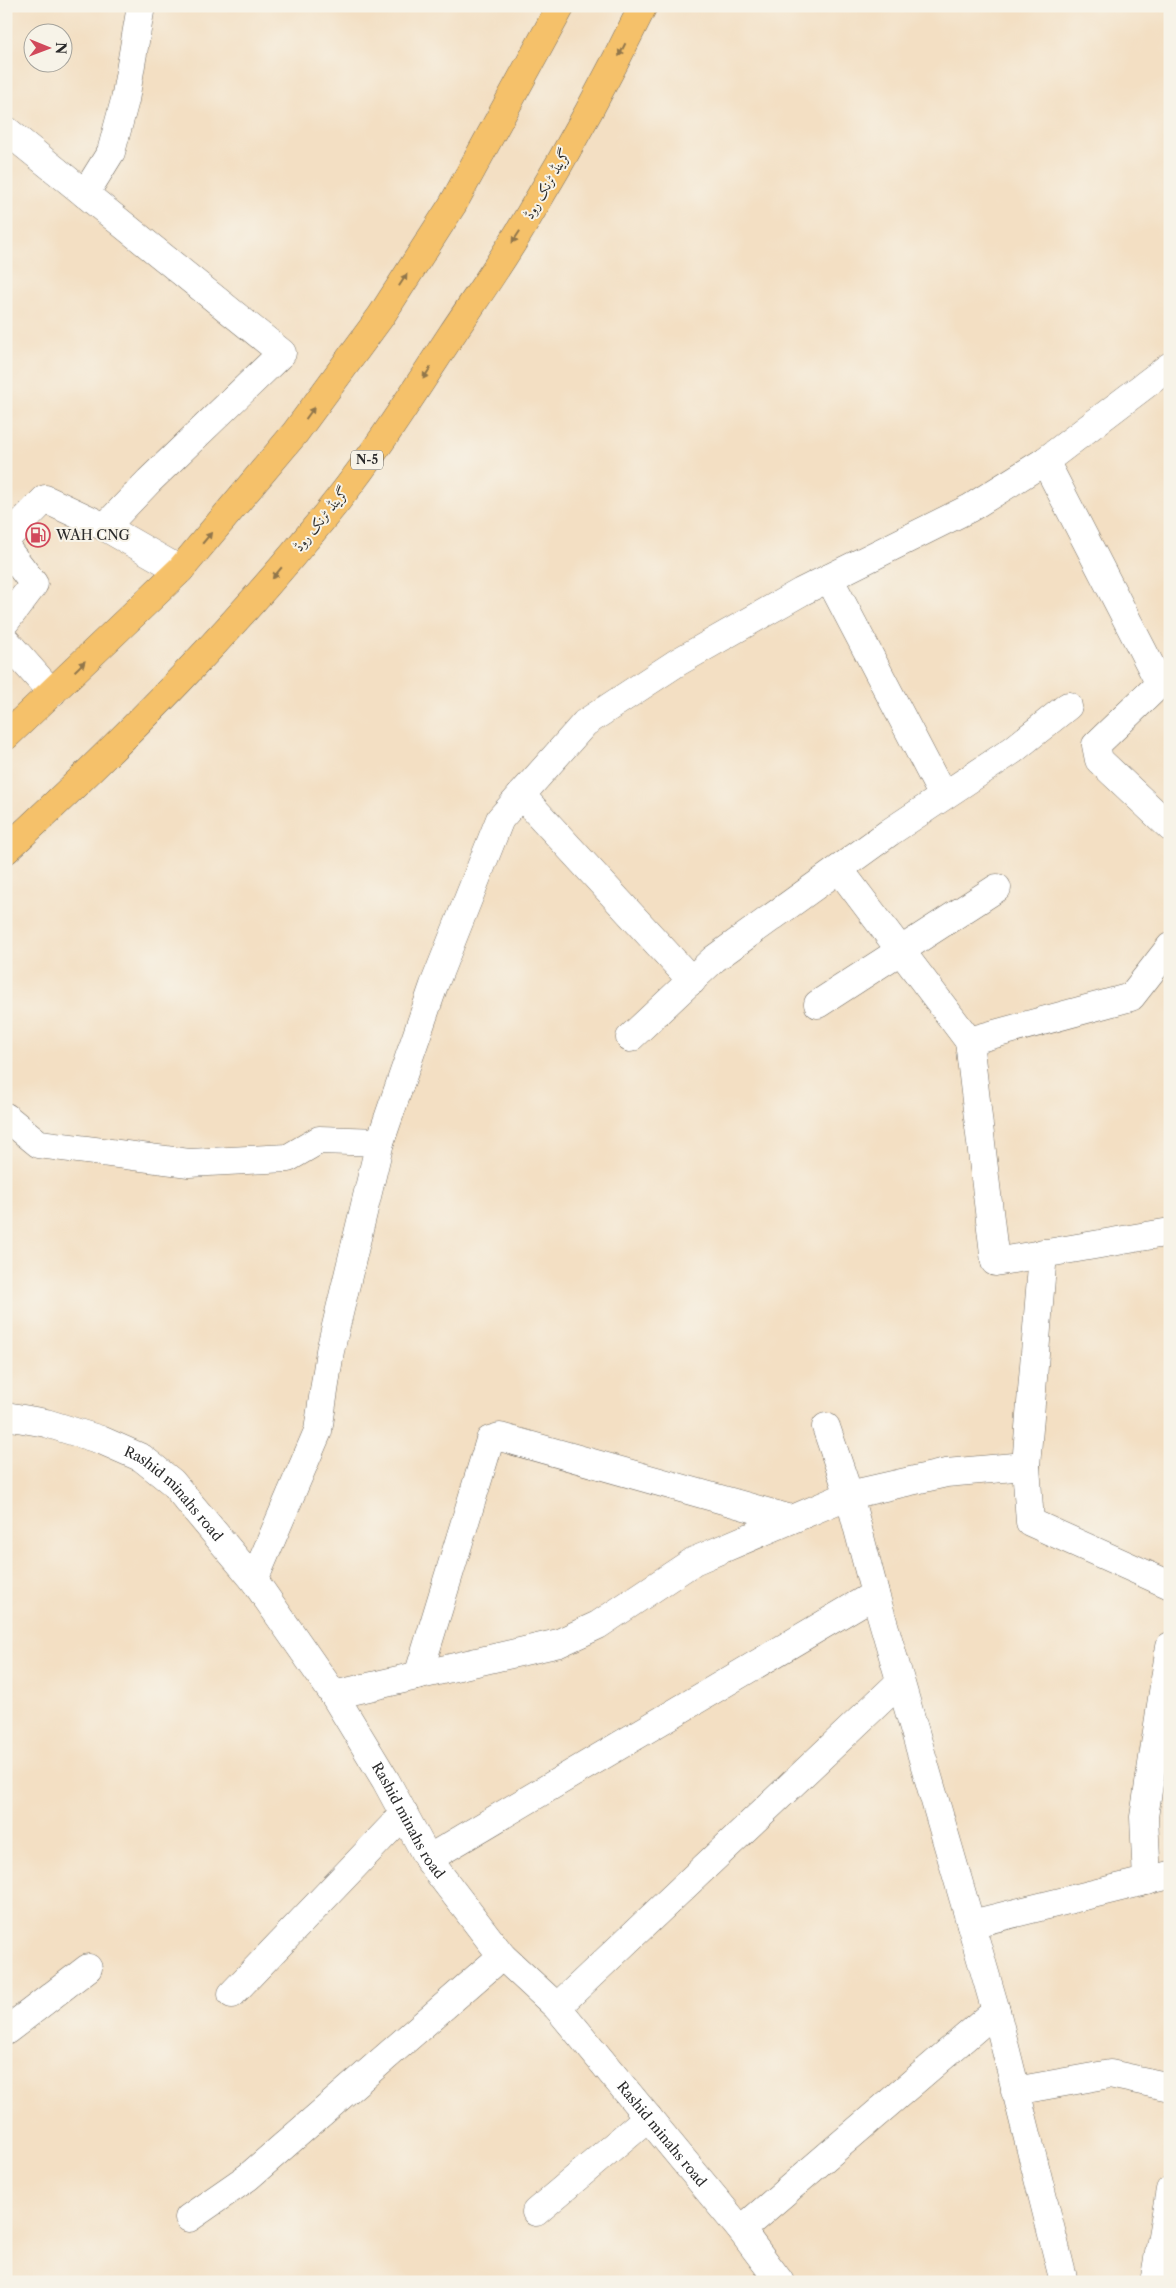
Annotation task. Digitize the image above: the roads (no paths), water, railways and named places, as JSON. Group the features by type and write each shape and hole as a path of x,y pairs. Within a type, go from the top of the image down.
{"highway":[{"path":"6,736 180,570 296,433 381,316 453,204 561,6"},
{"name":"گرینڈ ٹرنک روڈ","path":"6,850 90,772 181,680 266,587 338,500 396,419 528,219 620,54 643,6"}],"street":[{"path":"85,194 111,152 125,100 141,6"},
{"path":"6,130 282,352 105,527"},
{"path":"254,1580 318,1431 330,1351 380,1142 434,985 500,818 586,723 678,662 829,578 970,508 1045,461 1170,366"},
{"path":"1045,461 1165,679 1096,745 1099,760 1170,827"},
{"path":"6,538 45,499 105,527 180,570"},
{"path":"6,548 34,584 6,621"},
{"path":"829,578 943,796"},
{"path":"6,641 52,693"},
{"path":"630,1038 714,959 838,869 1012,750 1068,706"},
{"path":"521,795 692,981"},
{"path":"838,869 969,1041 995,1262 1170,1232"},
{"path":"818,1004 997,888"},
{"path":"969,1041 1131,997 1165,959"},
{"path":"6,1117 39,1144 189,1163 288,1158 319,1140 380,1142"},
{"path":"1043,1253 1026,1466 1030,1522 1170,1585"},
{"name":"Rashid minahs road","path":"6,1416 46,1423 101,1440 142,1458 172,1482 254,1580 334,1695 404,1814 428,1859 502,1956 557,2007 740,2230 780,2282"},
{"path":"826,1427 849,1495 900,1682 972,1924 996,2011 1064,2282"},
{"path":"418,1676 490,1440 500,1437 791,1519"},
{"path":"334,1695 559,1643 598,1625 694,1561 849,1495 946,1473 1026,1466"},
{"path":"428,1859 875,1594"},
{"path":"972,1924 1158,1878 1144,1817 1170,1646"},
{"path":"557,2007 900,1682"},
{"path":"232,1994 404,1814"},
{"path":"189,2218 248,2176 502,1956"},
{"path":"6,2031 88,1968"},
{"path":"740,2230 996,2011"},
{"path":"1015,2091 1110,2074 1170,2087"},
{"path":"536,2212 648,2117"},
{"path":"1154,2282 1170,2190"}],"place":[{"name":"WAH CNG","path":"38,535"}]}
